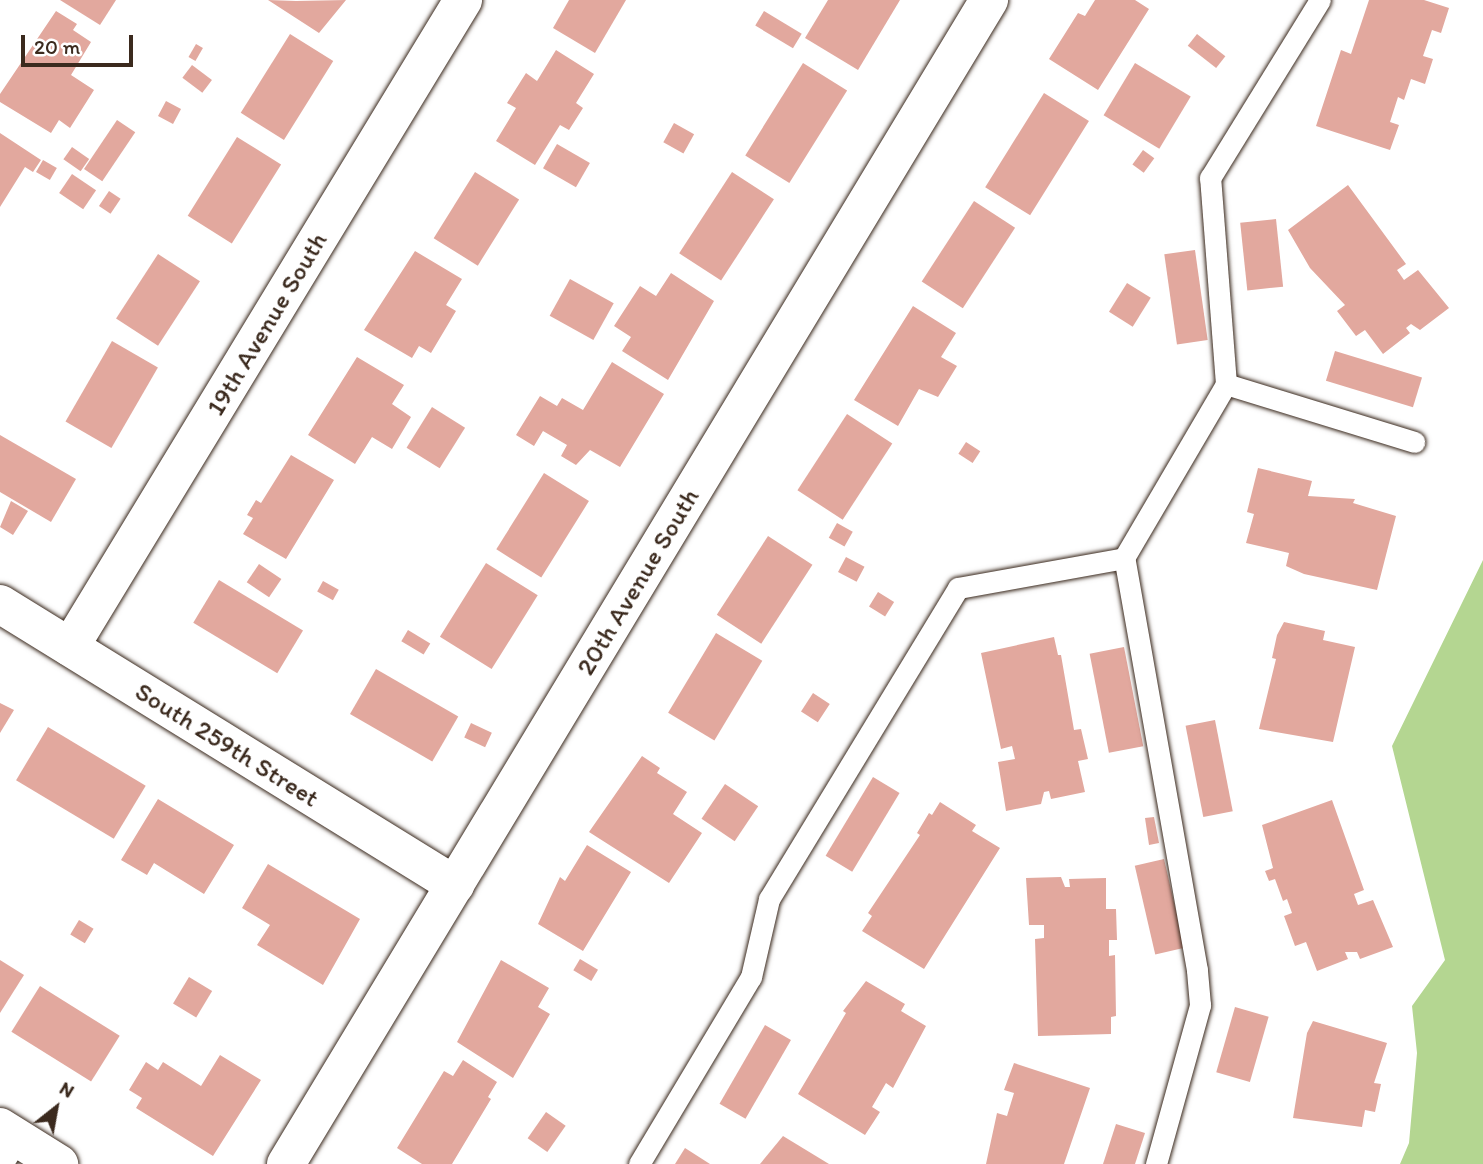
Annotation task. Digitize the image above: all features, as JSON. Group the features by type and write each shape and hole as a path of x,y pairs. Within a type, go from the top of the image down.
{"street":[{"name":"19th Avenue South","path":"70,648 463,0"},
{"name":"20th Avenue South","path":"286,1164 989,0"},
{"name":"South 259th Street","path":"0,604 455,885"},
{"path":"7,1143 59,1164"}],"lane":[{"path":"1156,1164 1200,1005 1197,970 1124,558 1226,384 1210,178 1320,0"},
{"path":"1226,384 1414,442"},
{"path":"639,1164 751,977 769,899 958,588 1124,558"}],"green space":[{"path":"1483,560 1483,1164 1400,1164 1409,1143 1417,1053 1412,1006 1445,960 1392,746"}],"building":[{"path":"60,0 116,0 100,25"},
{"path":"268,0 296,1 346,0 319,33"},
{"path":"569,0 626,0 595,53 553,28"},
{"path":"828,0 900,0 858,70 805,38"},
{"path":"1095,0 1135,0 1149,9 1098,90 1049,59 1078,13 1085,16"},
{"path":"1369,0 1424,0 1449,8 1441,33 1432,30 1423,56 1433,59 1425,84 1411,79 1404,100 1398,97 1390,122 1399,125 1390,150 1316,126 1341,50 1351,54"},
{"path":"56,11 77,24 73,30 91,42 71,75 94,90 70,128 59,120 51,133 0,102 0,94"},
{"path":"764,11 802,34 793,48 755,26"},
{"path":"290,34 333,61 284,140 241,113"},
{"path":"1197,34 1225,56 1216,68 1188,46"},
{"path":"196,44 203,48 195,61 188,57"},
{"path":"556,50 594,74 576,103 583,108 569,130 560,125 535,165 496,141 516,108 507,103 526,73 537,81"},
{"path":"803,63 847,91 789,183 745,155"},
{"path":"1135,63 1191,96 1159,149 1104,115"},
{"path":"192,65 212,80 202,93 182,78"},
{"path":"1044,93 1089,121 1030,215 985,187"},
{"path":"166,101 181,109 173,124 158,116"},
{"path":"117,120 135,132 102,181 84,169"},
{"path":"674,123 694,134 683,153 663,142"},
{"path":"0,133 41,160 33,172 25,167 0,207"},
{"path":"237,137 281,165 232,243 188,216"},
{"path":"557,144 590,163 576,187 543,168"},
{"path":"72,147 89,159 81,171 63,159"},
{"path":"1143,150 1154,158 1144,173 1132,165"},
{"path":"43,160 57,168 50,180 36,172"},
{"path":"475,172 519,200 478,266 434,238"},
{"path":"732,172 774,199 721,281 679,253"},
{"path":"72,174 96,190 83,209 59,193"},
{"path":"1348,185 1406,264 1397,270 1404,280 1418,270 1449,308 1420,330 1411,324 1406,328 1410,333 1383,354 1365,330 1356,336 1337,311 1345,305 1310,268 1288,230"},
{"path":"109,191 121,199 111,214 99,206"},
{"path":"974,201 1015,228 963,308 922,282"},
{"path":"1276,219 1283,287 1247,290 1240,223"},
{"path":"1195,250 1208,340 1177,344 1164,254"},
{"path":"415,251 462,279 446,305 456,311 431,353 419,346 412,358 364,330"},
{"path":"158,254 200,281 158,346 116,319"},
{"path":"671,273 714,301 668,380 622,351 631,337 614,326 640,286 656,296"},
{"path":"570,279 614,303 593,340 550,316"},
{"path":"1127,283 1151,298 1133,327 1109,312"},
{"path":"913,306 956,333 941,357 957,366 938,397 919,389 898,426 854,400"},
{"path":"112,341 158,368 111,448 66,422"},
{"path":"1335,351 1422,378 1413,407 1326,381"},
{"path":"357,357 404,385 392,404 411,417 392,449 372,437 355,464 308,435"},
{"path":"612,362 664,394 620,467 590,450 576,465 561,456 567,445 543,431 534,446 516,435 540,396 557,406 562,398 583,410"},
{"path":"432,407 465,428 440,468 407,448"},
{"path":"847,414 892,443 843,520 797,490"},
{"path":"0,435 76,479 51,522 0,492"},
{"path":"966,442 980,451 973,463 958,454"},
{"path":"291,455 334,480 286,559 243,534 253,518 247,515 256,500 261,503"},
{"path":"1258,468 1312,481 1308,496 1355,499 1353,503 1396,516 1377,590 1304,574 1286,566 1289,553 1246,543 1254,514 1247,512"},
{"path":"544,473 589,501 541,577 496,549"},
{"path":"11,501 28,511 13,535 0,527"},
{"path":"837,523 853,532 845,547 829,538"},
{"path":"768,536 812,565 761,644 717,615"},
{"path":"846,557 865,567 857,582 838,572"},
{"path":"486,563 538,595 492,669 440,637"},
{"path":"259,564 281,579 269,597 247,582"},
{"path":"219,580 303,630 277,673 193,623"},
{"path":"323,581 339,590 333,600 317,591"},
{"path":"878,592 894,602 885,616 869,606"},
{"path":"1284,622 1325,631 1323,640 1355,647 1333,742 1259,729 1276,659 1272,658 1277,635"},
{"path":"408,630 430,643 424,655 401,641"},
{"path":"716,633 762,661 714,741 668,713"},
{"path":"1054,637 1058,655 1061,655 1074,730 1081,729 1088,759 1078,761 1085,792 1051,799 1049,791 1044,792 1041,804 1006,811 998,762 1015,759 1012,746 1001,749 981,653"},
{"path":"1124,647 1143,746 1109,753 1090,654"},
{"path":"376,669 458,716 432,762 350,714"},
{"path":"813,693 830,704 818,722 801,711"},
{"path":"0,703 14,710 0,733"},
{"path":"1215,720 1233,811 1203,817 1186,726"},
{"path":"471,723 492,733 485,747 464,738"},
{"path":"48,727 146,786 114,839 16,780"},
{"path":"642,756 660,768 657,773 687,792 673,814 702,833 669,883 589,832"},
{"path":"873,777 900,793 852,872 826,856"},
{"path":"725,784 758,806 735,841 702,819"},
{"path":"158,799 234,845 204,894 154,863 147,875 121,860"},
{"path":"1332,800 1364,890 1354,894 1358,905 1373,900 1393,947 1360,959 1357,952 1345,952 1348,959 1317,971 1306,942 1295,946 1284,916 1292,913 1287,899 1283,901 1275,879 1269,881 1265,871 1273,868 1262,825"},
{"path":"940,802 976,825 972,831 1000,848 924,969 862,931 872,916 868,913 920,835 917,833 929,813 932,815"},
{"path":"1154,817 1159,843 1149,845 1145,818"},
{"path":"587,845 631,872 583,951 538,924 560,877 565,881"},
{"path":"1164,859 1184,948 1155,954 1135,866"},
{"path":"268,864 360,919 323,985 257,945 270,925 242,908"},
{"path":"1061,877 1065,887 1070,887 1069,879 1106,878 1106,909 1116,909 1117,940 1109,940 1109,956 1115,955 1116,1016 1111,1017 1111,1034 1038,1036 1035,939 1044,938 1044,925 1029,925 1026,878"},
{"path":"79,920 94,929 85,943 70,935"},
{"path":"580,959 598,970 591,981 573,970"},
{"path":"0,960 24,975 0,1013"},
{"path":"501,960 549,988 538,1007 550,1014 513,1078 457,1042"},
{"path":"189,977 212,991 196,1017 173,1004"},
{"path":"866,981 905,1004 901,1011 926,1026 893,1088 886,1083 872,1107 880,1112 865,1135 798,1094 846,1013 843,1011"},
{"path":"40,986 120,1036 91,1082 11,1032"},
{"path":"1235,1007 1269,1017 1250,1082 1216,1072"},
{"path":"1313,1021 1387,1043 1374,1083 1381,1084 1375,1112 1365,1110 1362,1127 1293,1118 1307,1033"},
{"path":"765,1025 791,1040 745,1119 720,1104"},
{"path":"220,1055 261,1080 213,1156 136,1108 142,1098 129,1090 146,1062 158,1070 163,1062 201,1086"},
{"path":"463,1060 497,1082 488,1097 491,1099 452,1164 422,1164 397,1148 444,1071 453,1076"},
{"path":"1014,1063 1090,1088 1064,1164 986,1164 997,1113 1007,1116 1014,1093 1004,1090"},
{"path":"546,1112 566,1126 547,1152 528,1138"},
{"path":"1116,1124 1145,1133 1135,1164 1103,1164"},
{"path":"783,1136 829,1164 760,1164"},
{"path":"685,1148 710,1164 675,1164"}]}
